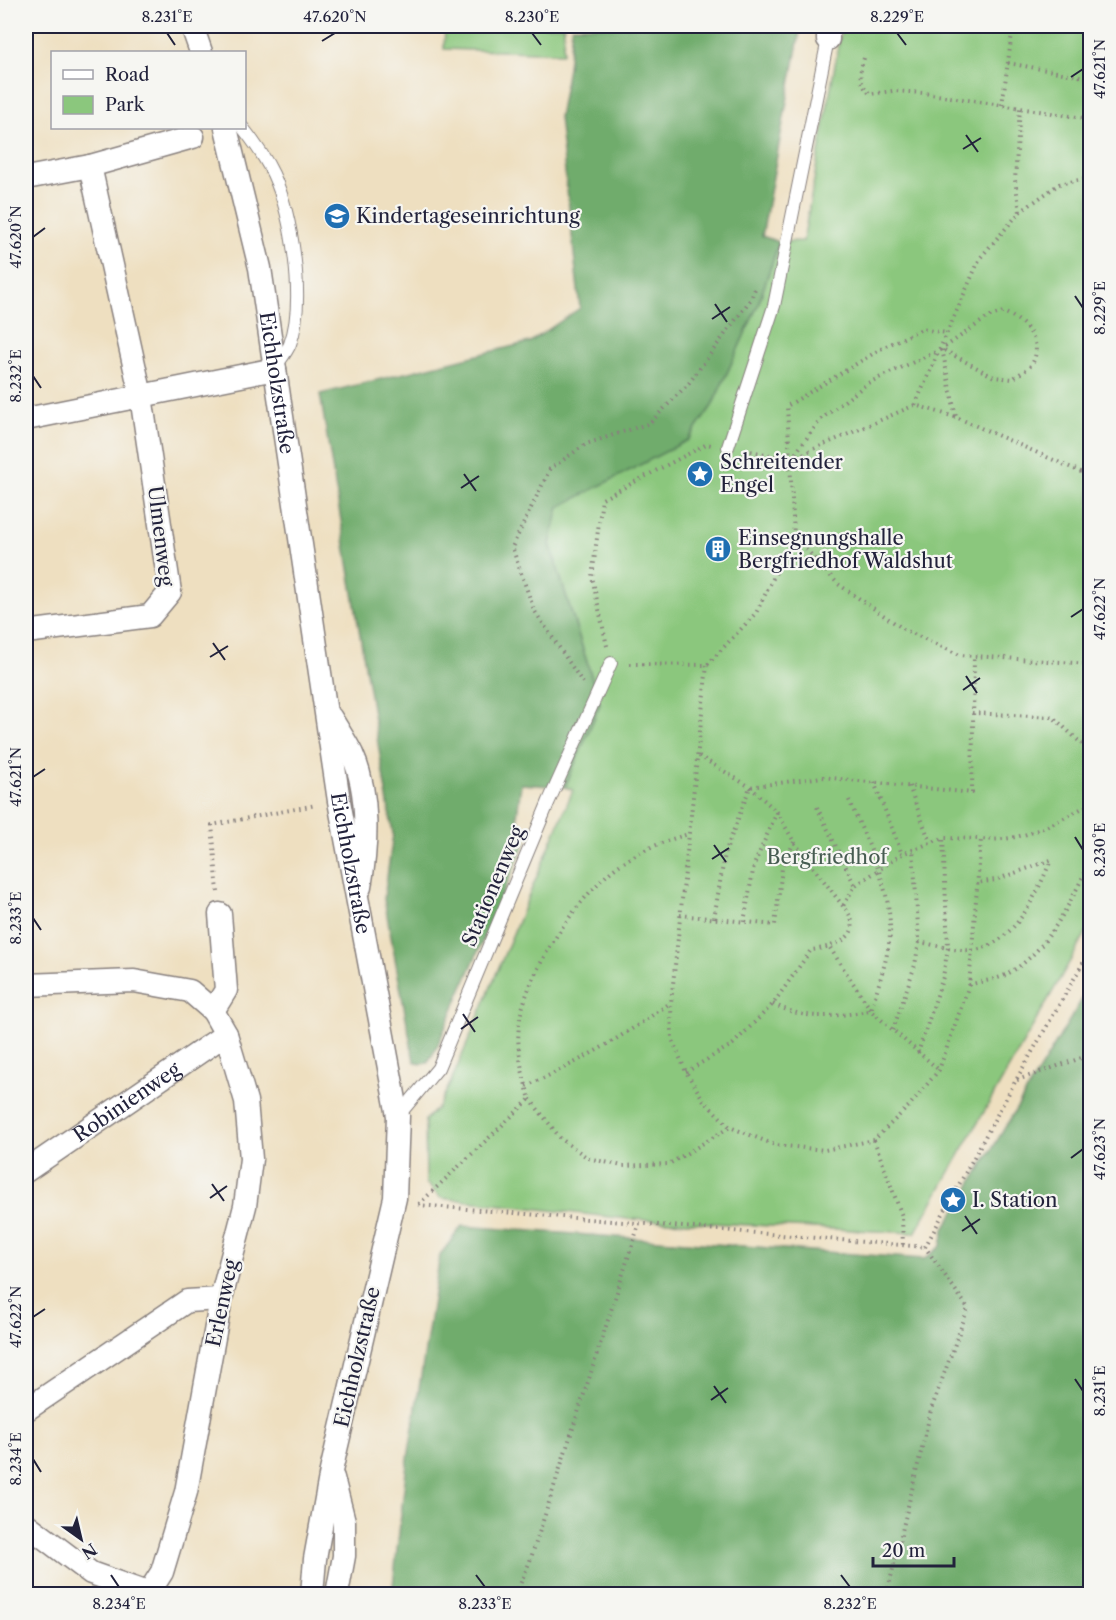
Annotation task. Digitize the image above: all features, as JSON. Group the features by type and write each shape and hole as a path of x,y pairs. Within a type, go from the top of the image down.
{"street":[{"path":"192,26 201,51"},
{"name":"Eichholzstraße","path":"226,129 260,268 339,801 398,1116 395,1198 331,1471 315,1558 312,1594"},
{"path":"26,178 90,166 193,137"},
{"name":"Ulmenweg","path":"26,632 150,616 171,592 141,396 90,166"},
{"path":"26,419 275,369"},
{"path":"324,707 353,756 363,798 367,847 357,902"},
{"path":"213,1011 226,990 220,914"},
{"name":"Erlenweg","path":"26,985 134,981 190,991 213,1011 226,1034 246,1101 251,1159 245,1206 221,1299 186,1492 162,1572 149,1594"},
{"name":"Robinienweg","path":"26,1171 226,1034"},
{"path":"26,1410 186,1301 221,1299"},
{"path":"331,1471 344,1521 344,1556 337,1594"},
{"path":"26,1524 91,1573 149,1594"}],"lane":[{"path":"728,447 774,306 828,32"},
{"path":"244,129 273,174 288,220 296,267 297,302 290,344 275,369"},
{"name":"Stationenweg","path":"398,1116 438,1068 549,801 611,663"}],"path":[{"path":"1002,105 1013,26"},
{"path":"864,58 860,79 861,85 870,94 893,91 924,93 1090,119"},
{"path":"1008,63 1090,78"},
{"path":"1020,108 1015,180 1020,213"},
{"path":"915,405 942,349 946,333 980,258 1020,213 1059,184 1090,178"},
{"path":"585,686 534,610 512,547 550,469 586,444 650,423 689,383 727,334 751,299 759,279"},
{"path":"791,459 821,418 868,383 942,349 988,317 1003,312 1017,318 1031,332 1036,348 1031,365 1013,379 994,377 942,349"},
{"path":"946,333 922,329 884,347 787,406 794,536 756,613 707,665 671,1003 672,1039 686,1072 704,1101 730,1127 775,1145 825,1150 874,1140 909,1106 939,1071 969,985 981,838"},
{"path":"942,349 956,417"},
{"path":"707,665 611,663 592,577 602,499 707,444 791,459 915,405 956,417 1090,476"},
{"path":"794,536 838,584 905,630 960,655 1090,664"},
{"path":"750,787 822,777 972,793 974,657"},
{"path":"972,713 1053,717 1082,744 1090,757"},
{"path":"686,1072 733,1044 773,1004 811,950 830,948 840,944 852,927 851,915 794,842 777,812 750,787 699,756"},
{"path":"874,782 902,854"},
{"path":"909,786 930,842"},
{"path":"714,918 725,853 750,787"},
{"path":"849,800 884,884 889,909 890,937 871,1011"},
{"path":"220,914 212,825 339,801"},
{"path":"843,906 855,886 877,869 912,849 943,838 981,838 1002,841 1021,837 1090,804"},
{"path":"817,807 855,886"},
{"path":"744,922 754,865 777,812"},
{"path":"688,834 660,842 615,869 575,910 538,969 520,1018 520,1070 530,1099 561,1139 588,1158 622,1166 669,1164 730,1127"},
{"path":"918,1053 943,977 948,947 943,838"},
{"path":"680,915 775,925 782,868 794,842"},
{"path":"892,1030 915,965 919,942 912,849"},
{"path":"919,942 973,950 991,945 1007,933 1039,889 1051,860 995,880 977,883"},
{"path":"969,985 1008,974 1037,951 1073,897 1090,862"},
{"path":"830,948 871,1011 939,1071"},
{"path":"925,1247 1016,1080 1090,951"},
{"path":"526,1086 575,1065 623,1037 671,1003"},
{"path":"773,1004 798,1015 830,1016 871,1011"},
{"path":"1016,1080 1090,1055"},
{"path":"418,1205 530,1099"},
{"path":"874,1140 902,1216 903,1247"},
{"path":"395,1198 418,1205 903,1247 925,1247"},
{"path":"516,1594 530,1561 639,1224"},
{"path":"886,1594 931,1410 968,1308 925,1247"}],"green space":[{"path":"445,26 564,26 563,53 444,49"},
{"path":"572,26 801,26 762,236 779,242 758,305 712,406 688,440 559,507 550,544 600,704 565,787 521,784 517,816 526,840 436,1049 427,1063 421,1064 414,1061 384,899 393,834 320,394 530,342 580,308 559,117 568,68"},
{"name":"Bergfriedhof","path":"842,26 1090,26 1090,926 915,1233 628,1219 441,1198 426,1183 425,1120 438,1107 451,1082 573,790 565,787 600,704 550,544 559,506 688,440 712,406 758,305 779,242 803,241"},
{"path":"1090,986 1090,1594 392,1594 406,1471 440,1255 462,1226 924,1259 941,1246 944,1229"}],"place":[{"name":"Kindertageseinrichtung","path":"337,216"},
{"name":"Schreitender Engel","path":"700,474"},
{"name":"Einsegnungshalle Bergfriedhof Waldshut","path":"718,549"},
{"name":"I. Station","path":"953,1200"}]}
